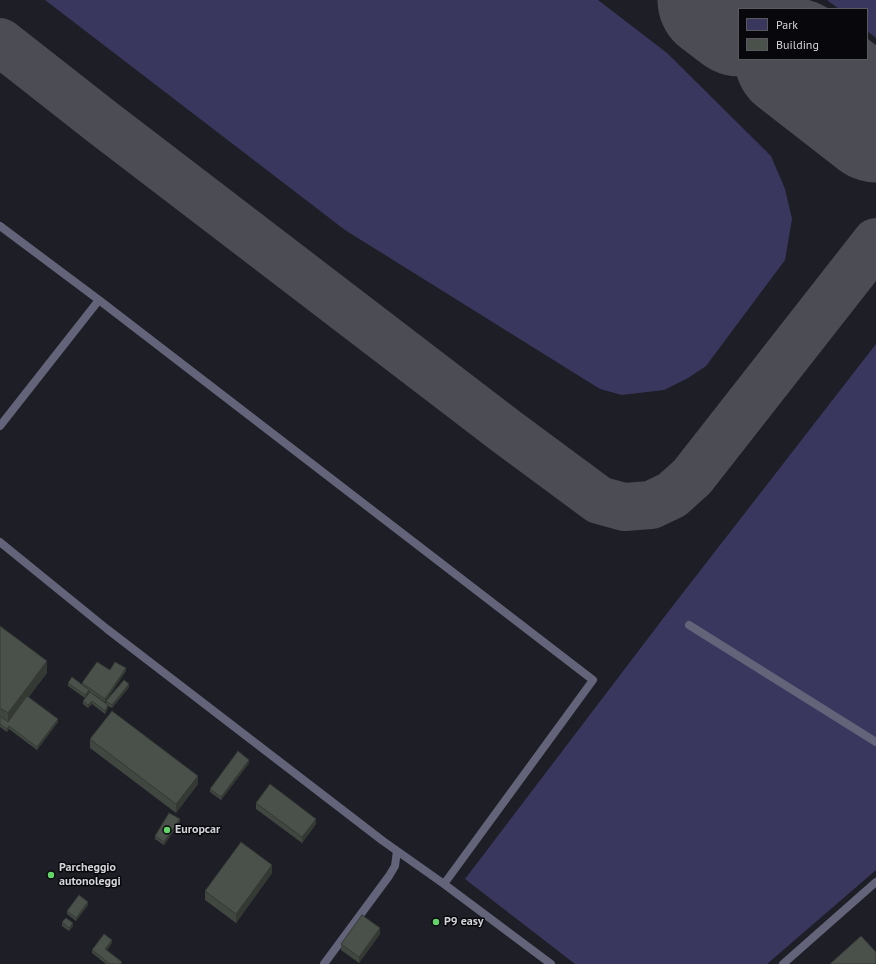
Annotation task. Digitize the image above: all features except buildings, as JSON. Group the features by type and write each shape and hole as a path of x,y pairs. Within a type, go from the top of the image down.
{"lane":[{"path":"0,226 99,300 592,680 444,884"},
{"path":"0,426 99,300"},
{"path":"0,542 108,629 397,851 551,964"},
{"path":"689,625 876,742"},
{"path":"324,964 389,876 395,866 397,851"},
{"path":"783,964 876,882"}],"green space":[{"path":"45,0 598,0 667,53 771,156 785,189 792,219 785,260 706,366 688,378 664,390 622,395 600,389 345,230"},
{"path":"827,0 876,0 876,38 868,32 868,8 838,8"},
{"path":"876,344 876,870 767,964 575,964 465,879 665,616"}],"taxiway":[{"path":"0,42 102,122 507,432 599,500 624,507 651,505 672,495 692,477 876,242"},
{"path":"850,101 873,133 876,140"}],"runway":[{"path":"718,0 738,15"},
{"path":"796,60 876,122"}],"place":[{"name":"Europcar","path":"167,830"},
{"name":"Parcheggio autonoleggi","path":"51,875"},
{"name":"P9 easy","path":"436,922"}]}
